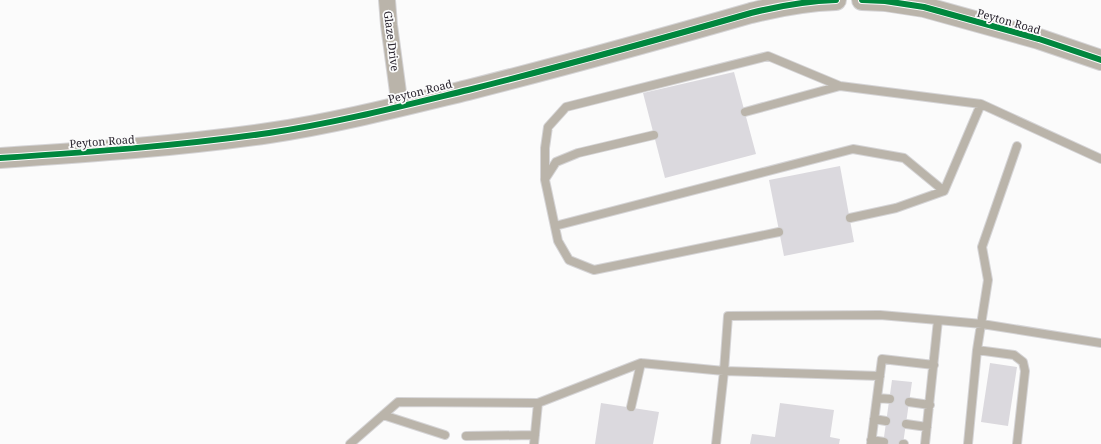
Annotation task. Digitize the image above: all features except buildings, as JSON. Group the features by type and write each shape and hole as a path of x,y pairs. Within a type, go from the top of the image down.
{"street":[{"name":"Glaze Drive","path":"387,0 400,107"},
{"name":"Peyton Road","path":"0,158 124,150 196,143 270,133 342,120 524,76 782,5 836,0"},
{"name":"Peyton Road","path":"862,0 885,1 924,7 1039,39 1101,60"}],"lane":[{"path":"779,232 594,270 569,260 558,241 545,180 545,148 548,127 566,106 768,56 840,86 981,104 1101,159"},
{"path":"745,112 840,86"},
{"path":"850,218 896,208 944,191 981,104"},
{"path":"545,180 556,162 578,153 654,135"},
{"path":"968,444 978,350 988,280 982,247 1017,146"},
{"path":"555,226 853,149 904,158 944,191"},
{"path":"716,444 728,316 880,315 982,324 1101,343"},
{"path":"925,444 938,320"},
{"path":"978,350 1014,355 1023,362 1025,371 1017,444"},
{"path":"884,442 871,442 882,358 934,365"},
{"path":"350,444 398,402 538,403 642,363 724,371 880,376"},
{"path":"631,407 642,363"},
{"path":"877,398 890,399"},
{"path":"909,402 930,405"},
{"path":"534,444 538,403"},
{"path":"383,415 445,435"},
{"path":"874,419 886,421"},
{"path":"906,424 927,427"},
{"path":"466,436 535,435"}],"cycle path":[{"path":"0,158 202,142 269,133 319,124 394,108 504,81 762,10 804,3 836,0"},
{"path":"862,0 885,1 924,7 1039,39 1101,60"}]}
